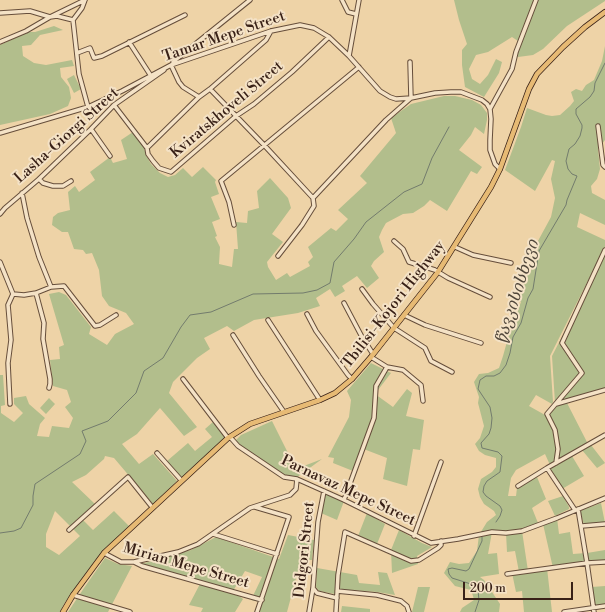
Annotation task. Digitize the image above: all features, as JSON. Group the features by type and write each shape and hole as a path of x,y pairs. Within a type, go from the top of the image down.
{"main road":[{"name":"Tbilisi-Kojori Highway","path":"63,612 73,595 104,553 229,437 250,424 320,400 335,393 352,378 372,356 438,272 455,247 500,169 529,89 537,74 574,37 605,12"}],"street":[{"path":"0,42 26,31 50,17 85,0"},
{"path":"85,0 82,8 73,20 79,74 88,107"},
{"path":"200,96 183,87 171,65 250,0"},
{"path":"342,0 348,12 356,14"},
{"path":"349,56 358,0"},
{"path":"500,169 495,164 490,150 490,109 512,70 518,45 536,0"},
{"path":"0,13 30,11 50,17 57,16 73,20"},
{"path":"77,53 90,48 94,58 102,56 185,15"},
{"name":"Tamar Mepe Street","path":"0,133 88,107 171,65 292,25 314,28 329,37 384,94 396,99 411,98 435,93 461,92 482,100 490,109"},
{"path":"147,148 200,96 266,40 271,31"},
{"name":"Kviratskhoveli Street","path":"114,105 147,148 148,154 159,168 171,172 236,116 254,104 292,72 329,37"},
{"path":"129,42 151,76"},
{"path":"312,198 386,120 411,98 410,62"},
{"name":"Lasha-Giorgi Street","path":"0,214 2,208 39,179 114,105 158,76 171,65"},
{"path":"234,225 229,202 221,181 359,67"},
{"path":"210,89 312,198 314,206 302,225 278,256"},
{"path":"598,126 603,165 605,167"},
{"path":"91,129 110,156"},
{"path":"39,179 43,183 53,186 63,186 71,181"},
{"path":"22,193 27,218 39,257 52,287"},
{"path":"394,241 402,249 409,262 438,272 490,297"},
{"path":"455,247 473,255 510,263"},
{"path":"556,463 558,449 555,430 547,415 582,373 562,343 605,250"},
{"path":"0,262 13,294 8,305 11,340 8,363 10,404"},
{"path":"13,294 24,296 52,287 64,286 95,326 100,325 116,315"},
{"path":"362,289 394,328 425,348 431,361 452,372"},
{"path":"36,293 44,323 43,340 50,379 49,388"},
{"path":"344,303 372,356 387,367 403,370 421,385 423,401"},
{"path":"307,314 316,331 348,375 352,378"},
{"path":"404,316 425,325 481,343"},
{"path":"268,320 320,400"},
{"path":"233,335 284,412"},
{"path":"344,500 374,418 376,386 387,367"},
{"name":"Parnavaz Mepe Street","path":"183,379 229,437 238,446 284,477 297,479 344,500 414,536 431,543 441,542"},
{"path":"555,404 605,390"},
{"path":"518,486 605,435"},
{"path":"157,453 181,480"},
{"path":"414,536 441,462"},
{"path":"547,468 577,510 582,526 594,610"},
{"path":"69,530 128,477 152,507"},
{"path":"134,562 178,552 198,544 250,508 290,495 296,489 297,479"},
{"name":"Didgori Street","path":"309,612 313,588 318,522 324,491"},
{"path":"336,612 338,575 345,532 411,561 419,560 438,548 441,545 441,542 492,532 506,533 522,531 548,522 605,498"},
{"path":"255,506 289,517 278,554 257,612"},
{"path":"582,526 605,524"},
{"path":"213,534 278,554"},
{"name":"Mirian Mepe Street","path":"104,553 121,562 134,562 142,566 262,600"},
{"path":"507,574 605,562"},
{"path":"313,588 318,593 337,598"},
{"path":"337,590 377,595 401,601 407,606 409,612"},
{"path":"73,595 130,612"},
{"path":"564,612 594,610 605,606"}],"green space":[{"path":"454,0 605,1 567,26 543,49 533,55 518,57 514,52 518,41 512,37 488,52 476,55 469,69 472,79 480,84 488,75 496,59 502,62 499,73 484,97 465,87 462,65 462,50 467,44"},
{"path":"54,26 63,30 40,35 31,45 22,46 23,56 34,63 46,65 72,60 74,66 60,68 61,77 69,87 71,98 68,106 50,114 0,125 0,45 28,32 35,32"},
{"path":"605,46 605,140 598,149 600,169 597,179 591,186 592,193 605,200 605,225 580,213 577,227 605,240 605,247 550,356 553,402 552,404 536,395 529,406 545,415 554,430 557,449 555,463 550,465 545,454 516,470 511,478 508,496 516,496 517,488 537,477 546,499 532,508 538,523 522,529 507,531 506,533 492,532 488,554 497,553 499,574 480,577 484,580 500,604 499,612 460,612 462,608 474,600 471,590 455,586 444,573 450,562 459,564 469,563 477,551 479,535 487,522 496,515 494,511 484,504 478,489 481,479 492,472 496,467 496,458 485,455 479,451 475,444 480,438 484,426 478,403 479,397 474,382 479,374 488,373 499,368 510,331 521,302 518,300 529,264 526,263 551,217 555,198 551,179 555,161 552,160 535,191 505,170 527,108 546,115 560,115 574,101 571,92 576,89 582,91 586,85 594,80 602,61"},
{"path":"74,75 81,89 74,93 67,79"},
{"path":"444,96 455,96 472,100 481,105 487,113 484,134 475,127 471,135 459,150 482,167 477,174 471,171 447,211 430,200 413,213 403,214 386,223 379,237 384,252 374,261 371,266 379,278 367,288 357,276 342,286 345,291 335,297 330,289 316,298 320,306 298,313 254,320 234,331 227,326 204,338 210,349 197,358 173,382 169,393 197,427 184,436 160,408 137,434 122,444 139,464 153,454 177,481 153,504 114,458 105,456 104,459 86,475 72,482 95,504 81,518 93,530 114,511 129,526 94,562 60,612 0,612 0,375 3,375 5,405 1,406 1,413 14,422 23,413 14,404 14,398 26,396 29,404 45,418 40,424 37,436 49,437 52,426 69,428 73,418 65,407 71,402 67,390 53,386 50,360 60,359 59,347 64,345 49,294 59,292 66,295 91,327 89,334 107,345 115,334 134,324 126,313 109,306 102,296 99,270 92,253 86,254 83,250 74,249 68,232 62,232 52,225 53,217 58,213 70,210 68,192 75,186 79,192 95,180 90,172 110,157 113,163 127,159 121,140 133,132 143,144 146,155 151,164 160,173 168,177 175,175 183,168 192,177 203,167 216,180 215,182 219,194 211,197 220,219 212,222 217,236 215,237 220,247 219,264 232,267 234,249 238,249 236,222 247,223 248,211 259,208 257,191 270,178 288,198 291,208 272,234 283,242 267,262 268,267 276,280 287,273 290,277 310,266 308,262 313,257 308,247 331,228 336,231 348,219 338,210 367,183 360,176 396,133 391,118 411,104","holes":["55,511 80,536 59,555 46,547 46,534"]},
{"path":"605,253 605,389 555,403 552,356"},
{"path":"371,363 391,373 375,394 393,407 407,389 412,393 406,416 424,420 420,450 413,449 407,486 383,479 387,458 361,448 353,471 333,463 334,458 328,457 349,417 351,400 347,391"},
{"path":"49,398 55,404 46,414 40,408"},
{"path":"567,403 588,444 557,461 559,449 549,415 556,405"},
{"path":"272,421 296,469 322,459 296,478 284,476 239,446 235,441 241,435"},
{"path":"213,422 226,438 181,478 167,461 188,443 195,451 212,437 205,429"},
{"path":"591,445 605,463 597,468 582,450"},
{"path":"572,456 584,476 562,489 549,468"},
{"path":"325,494 344,501 337,520 321,513"},
{"path":"563,496 569,509 555,516 548,501"},
{"path":"601,503 605,523 584,525 580,511"},
{"path":"367,513 385,524 377,544 358,536"},
{"path":"557,518 559,534 570,532 573,554 586,553 587,563 553,568 543,524"},
{"path":"399,530 432,547 417,556 418,564 392,573 391,550"},
{"path":"522,531 528,571 547,568 552,612 524,612 522,591 516,592 512,573 519,572 515,551 507,552 506,533"},
{"path":"288,535 314,540 312,560 301,560 287,612 254,612 260,602 251,600 262,577 245,571 233,591 243,599 235,612 201,612 203,608 189,605 201,582 141,564 191,550 216,537 279,559"},
{"path":"605,550 605,561 588,562 587,553"},
{"path":"105,558 118,564 132,566 108,612 68,612 84,588"},
{"path":"317,568 357,575 359,583 380,585 378,572 387,573 395,595 335,589 335,594 319,591 316,587"},
{"path":"605,586 605,605 594,606 592,587"},
{"path":"418,587 430,587 424,612 412,612"},
{"path":"342,606 370,609 370,612 341,612"}],"waterway":[{"name":"წავკისისხევი","path":"496,522 502,510 500,506 483,492 487,481 500,472 502,456 498,452 482,448 481,443 489,434 492,418 490,407 478,389 480,380 486,376 494,376 500,373 506,365 513,337 521,323 528,298 533,289 539,251 566,205 577,176 572,174 568,169 566,161 569,149 575,144 580,136 582,128 576,114 576,109 590,97 594,91 595,83 605,63"},
{"path":"0,533 14,531 21,528 33,505 35,484 80,454 86,441 82,431 108,421 136,393 144,371 163,358 181,327 190,315 211,312 253,294 303,293 317,290 330,283 334,262 354,239 366,222 404,192 422,184 432,158 449,127"},
{"path":"475,612 479,600 478,591 474,585 452,578 448,569 452,568 466,571 469,569 482,541 482,537"}]}
